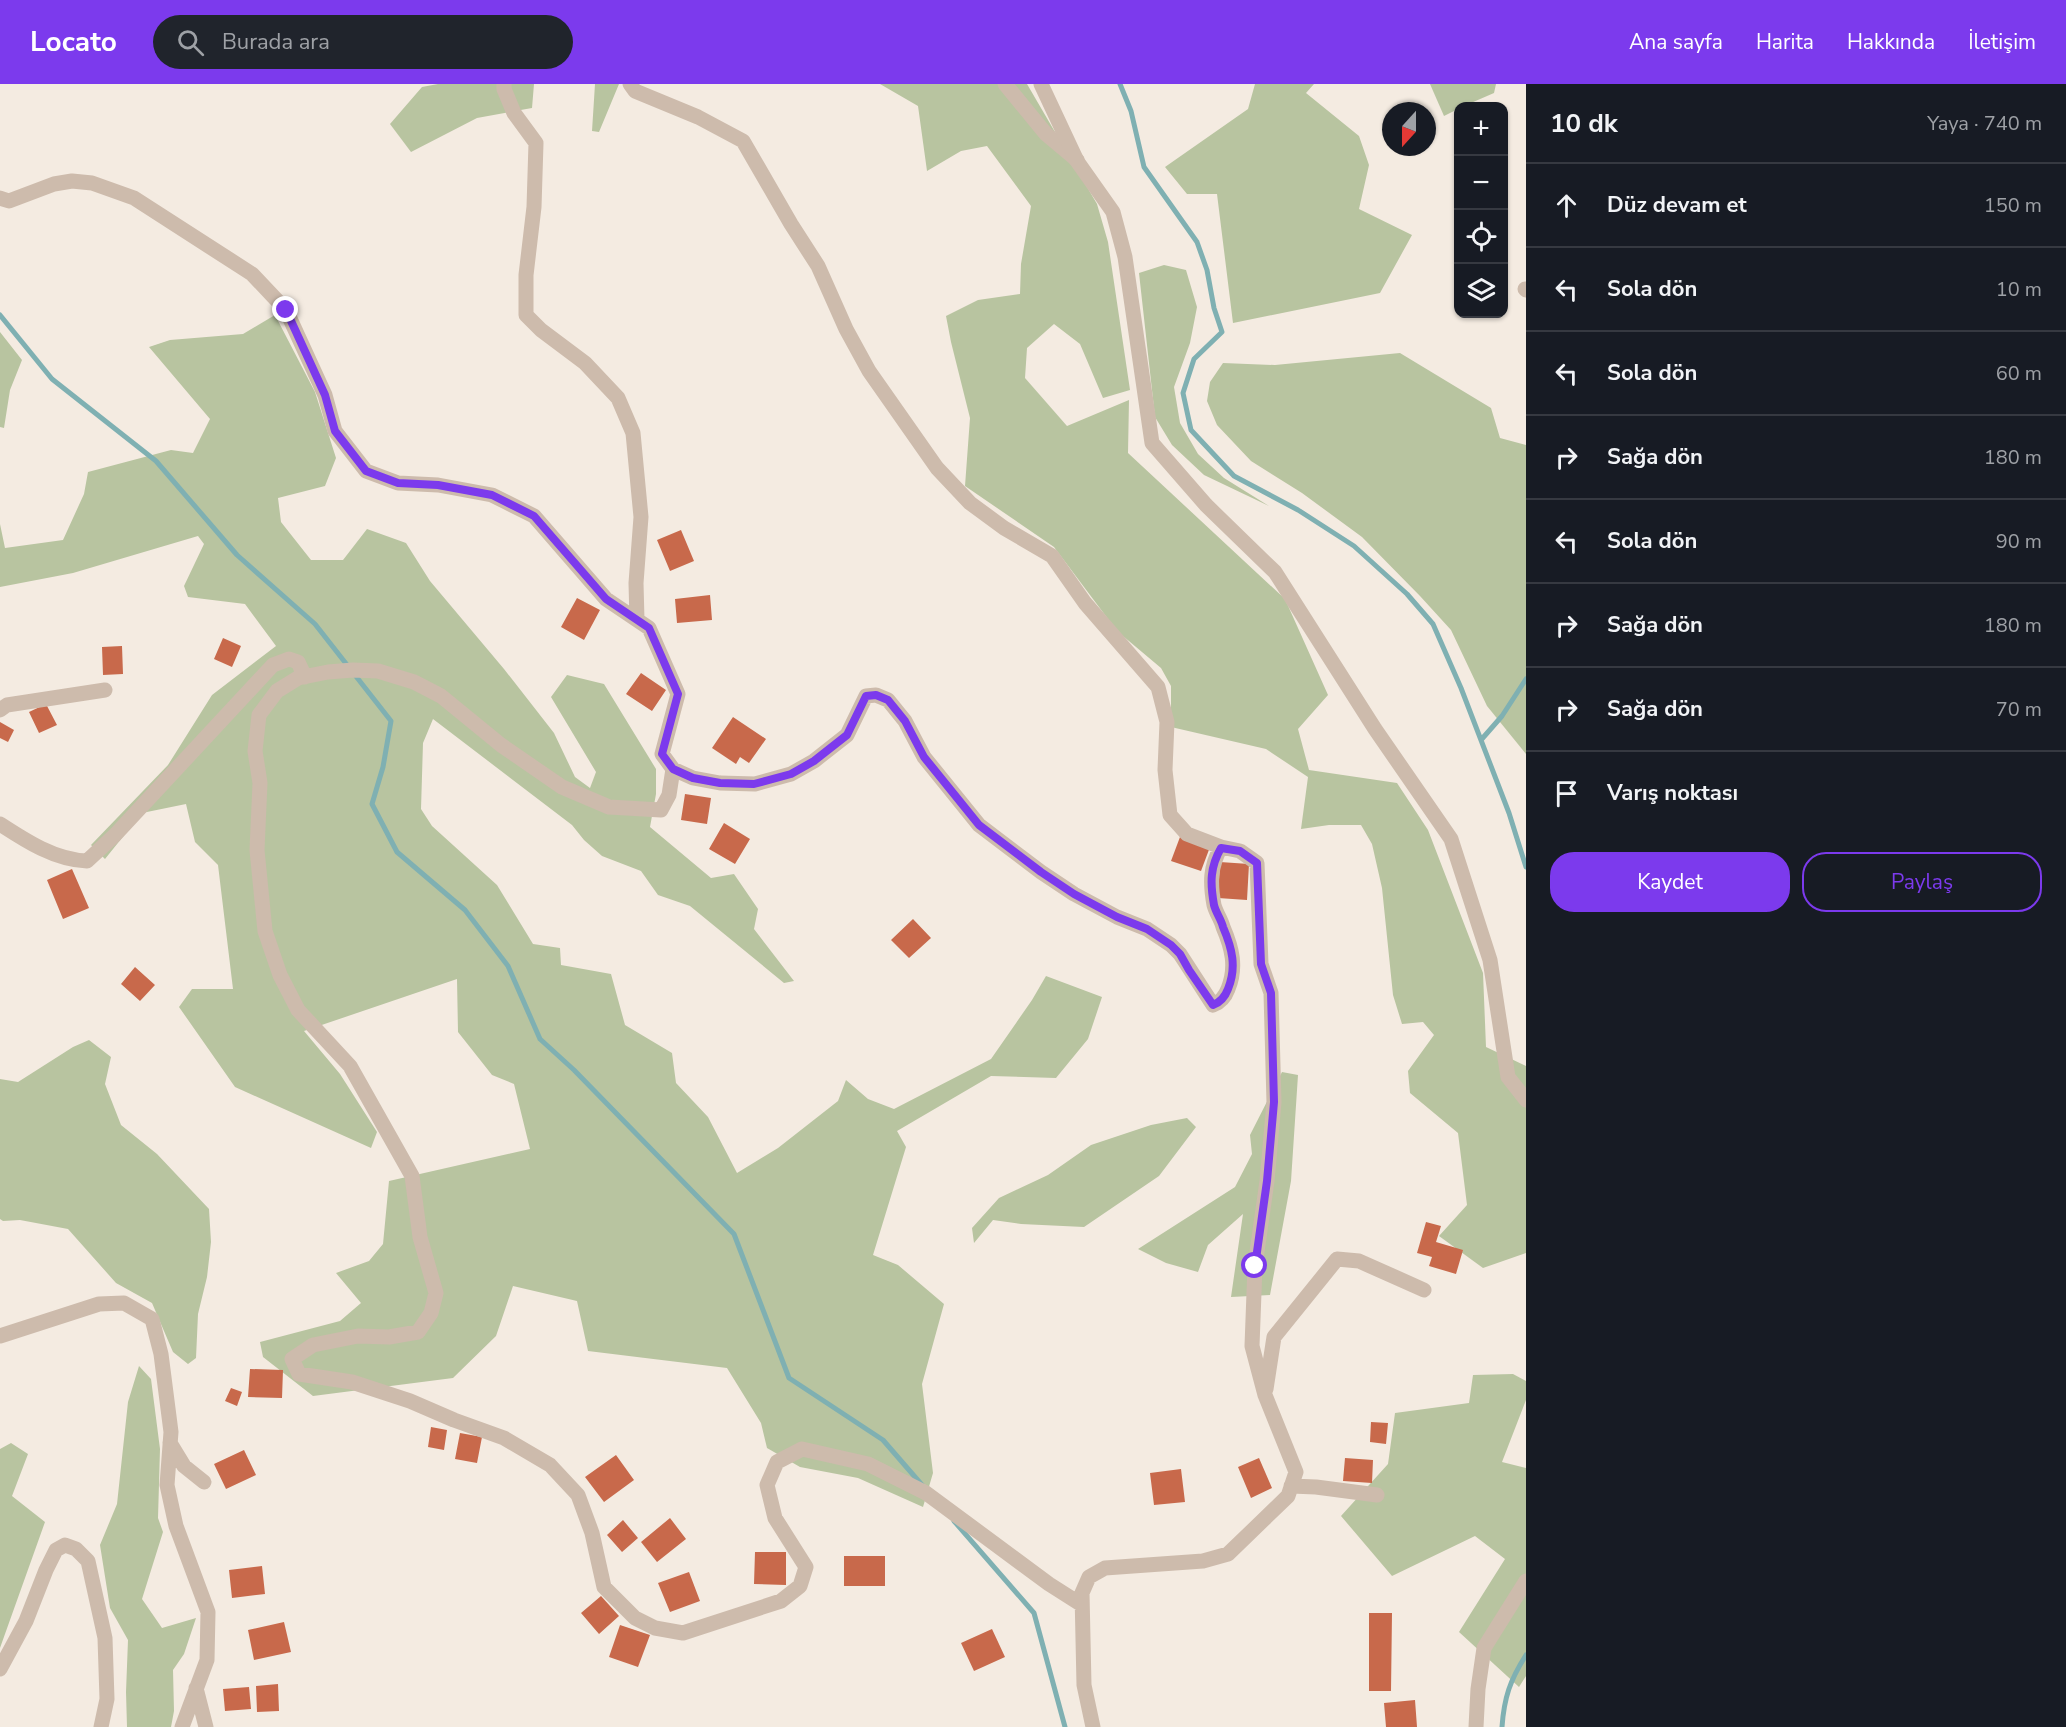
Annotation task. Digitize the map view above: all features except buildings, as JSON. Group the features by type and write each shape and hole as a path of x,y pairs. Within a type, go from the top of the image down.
{"street":[{"path":"504,84 514,114 536,143 534,207 526,275 526,315 541,330 585,363 618,398 633,433 641,517 636,583 638,620"},
{"path":"630,84 635,91 698,117 743,141 818,266 846,329 869,371 937,468 970,503 1004,528 1052,556 1085,603 1158,687 1167,722 1165,770 1170,815 1187,834 1221,848 1240,851 1257,863 1261,964 1271,993 1274,1102 1267,1181 1255,1266 1252,1346 1265,1395 1296,1472 1288,1496 1228,1554 1203,1561 1105,1568 1089,1576 1082,1593 1084,1685 1093,1727"},
{"path":"1005,84 1046,134 1077,161"},
{"path":"1041,84 1077,161 1113,212 1125,257 1152,443 1206,506 1275,572 1375,729 1452,839 1490,960 1508,1077 1526,1101"},
{"path":"0,198 9,201 54,184 92,183 135,198 252,273 286,310 325,395 335,431 366,471 398,483 438,485 492,495 534,516 606,599 649,628 678,694 662,754 673,769 693,778 720,783 754,784 791,774 814,761 847,735 866,696 876,695 888,700 905,721 924,757 979,825 1074,894 1117,917 1147,929 1171,945 1180,954 1213,1005 1219,1003 1226,994 1233,977 1234,961 1215,908 1212,884 1213,862 1221,848"},
{"path":"0,824 31,844 72,860 87,861 115,835 273,664 289,659 298,662 305,677"},
{"path":"673,769 669,795 661,810 609,807 562,786 501,745 441,696 414,682 378,671 328,672 298,678 277,690 259,715 255,751 260,783 256,850 265,931 280,975 298,1010 350,1066 412,1176 420,1237 436,1293 431,1313 417,1332 389,1337 358,1336 313,1345 292,1359 299,1374 352,1382 410,1401 504,1438 550,1465 579,1495 592,1533 604,1587 635,1618 655,1628 682,1633 781,1601 800,1586 806,1567 775,1518 767,1485 777,1462 802,1449 868,1464 926,1493 1049,1584 1082,1605"},
{"path":"0,710 7,705 105,690"},
{"path":"1265,1395 1274,1337 1337,1260 1359,1261 1424,1290"},
{"path":"0,1336 99,1304 124,1303 152,1319 161,1354 171,1432 167,1485 176,1527 208,1612 207,1660 182,1727"},
{"path":"170,1443 184,1466 204,1482"},
{"path":"1291,1486 1377,1495"},
{"path":"0,1669 26,1621 56,1550 65,1545 76,1549 88,1561 105,1638 107,1699 101,1727"},
{"path":"1476,1727 1478,1689 1484,1648 1526,1581"},
{"path":"196,1688 206,1727"}],"green space":[{"path":"438,84 534,84 532,108 477,118 411,152 390,124 422,87"},
{"path":"595,84 619,84 599,132 592,131"},
{"path":"880,84 1027,84 1097,204 1108,242 1130,390 1103,398 1080,344 1054,324 1027,348 1025,378 1067,426 1129,400 1128,453 1285,599 1328,695 1298,729 1309,770 1397,783 1428,830 1483,973 1486,1047 1526,1066 1526,1253 1483,1268 1439,1236 1467,1205 1458,1133 1410,1093 1408,1071 1434,1035 1423,1022 1402,1024 1393,995 1382,888 1372,844 1361,825 1329,825 1301,829 1308,777 1266,749 1171,727 1171,686 1161,668 1117,631 1054,547 965,486 970,418 946,316 978,300 1020,294 1021,264 1031,206 987,146 961,151 927,171 918,106"},
{"path":"1255,84 1314,84 1306,93 1359,136 1369,165 1359,209 1412,235 1380,293 1233,323 1217,194 1187,194 1165,167 1248,109"},
{"path":"1430,84 1496,84 1494,93 1473,102 1454,102 1454,111 1444,116"},
{"path":"1164,265 1186,270 1197,307 1190,343 1174,387 1180,423 1198,454 1224,478 1269,506 1204,475 1172,445 1155,417 1139,273"},
{"path":"275,315 315,392 336,458 325,486 278,498 281,522 311,560 343,560 367,529 406,543 430,581 554,733 575,777 590,788 596,772 551,697 567,675 604,684 656,769 656,794 650,827 711,878 734,874 758,909 754,929 794,981 784,983 690,906 658,895 641,871 602,856 584,840 572,825 433,719 423,743 421,809 432,826 497,885 533,944 560,948 561,965 611,974 625,1025 672,1053 676,1083 708,1117 737,1173 778,1148 838,1101 846,1080 868,1099 894,1109 991,1059 1046,976 1102,997 1088,1039 1056,1078 991,1076 897,1131 906,1147 873,1255 898,1265 944,1304 922,1384 933,1473 923,1507 858,1478 800,1467 767,1448 761,1423 727,1368 588,1351 577,1301 513,1286 496,1336 453,1378 313,1396 263,1357 260,1342 340,1321 361,1303 336,1273 369,1261 383,1244 389,1181 530,1149 514,1084 492,1075 458,1032 457,979 304,1031 340,1074 377,1132 371,1148 235,1087 179,1007 192,989 233,989 218,865 195,842 186,804 142,813 105,859 91,845 168,765 212,695 276,646 245,604 188,597 184,586 204,544 198,536 73,573 0,587 0,524 5,548 63,540 84,494 88,472 171,450 193,453 210,419 149,347 170,340 243,334"},
{"path":"0,332 22,360 10,390 4,428 0,427"},
{"path":"1400,353 1491,408 1500,438 1526,445 1526,754 1487,706 1451,630 1362,537 1302,493 1251,461 1217,425 1207,401 1210,382 1223,363 1275,365"},
{"path":"89,1040 111,1057 105,1084 121,1125 157,1154 209,1209 211,1242 207,1277 198,1314 196,1358 188,1364 173,1352 152,1303 116,1283 68,1229 20,1220 3,1221 0,1219 0,1079 18,1082 73,1047"},
{"path":"1282,1072 1298,1075 1291,1181 1270,1295 1231,1297 1243,1214 1208,1245 1198,1272 1166,1263 1138,1249 1235,1187 1252,1154 1250,1135"},
{"path":"1187,1118 1196,1127 1159,1176 1084,1227 1021,1224 993,1220 974,1243 972,1228 999,1198 1048,1175 1091,1145 1151,1125"},
{"path":"139,1366 151,1379 160,1449 158,1518 163,1532 142,1599 162,1628 196,1618 184,1654 173,1670 174,1711 171,1727 127,1727 128,1640 110,1608 100,1545 117,1504 128,1402"},
{"path":"1513,1374 1526,1381 1526,1400 1502,1462 1526,1468 1526,1676 1519,1687 1459,1632 1505,1559 1475,1536 1392,1576 1341,1516 1388,1464 1395,1413 1469,1403 1473,1375"},
{"path":"11,1443 28,1454 12,1496 45,1522 0,1648 0,1449"}],"waterway":[{"path":"1120,84 1131,111 1144,167 1197,242 1207,270 1214,308 1222,332 1194,359 1183,393 1191,430 1234,476 1298,510 1354,546 1407,594 1433,624 1461,688 1509,813 1526,867"},
{"path":"0,315 52,379 156,461 237,555 315,624 391,721 383,767 372,804 397,852 465,910 508,966 540,1039 574,1070 734,1234 789,1378 883,1440 922,1485"},
{"path":"1481,740 1502,716 1526,679"},
{"path":"954,1521 1034,1613 1065,1727"},
{"path":"1502,1727 1509,1690 1526,1655"}],"route":[{"path":"286,310 325,395 335,431 366,471 398,483 438,485 492,495 534,516 606,599 649,628 678,694 662,754 673,769 693,778 720,783 754,784 773,780 791,774 814,761 847,735 866,696 876,695 888,700 905,721 924,757 979,825 1074,894 1117,917 1147,929 1171,945 1180,954 1213,1005 1219,1003 1226,994 1233,977 1234,961 1215,908 1212,884 1213,862 1221,848 1240,851 1257,863 1261,964 1271,993 1274,1102 1267,1181 1255,1266"}]}
